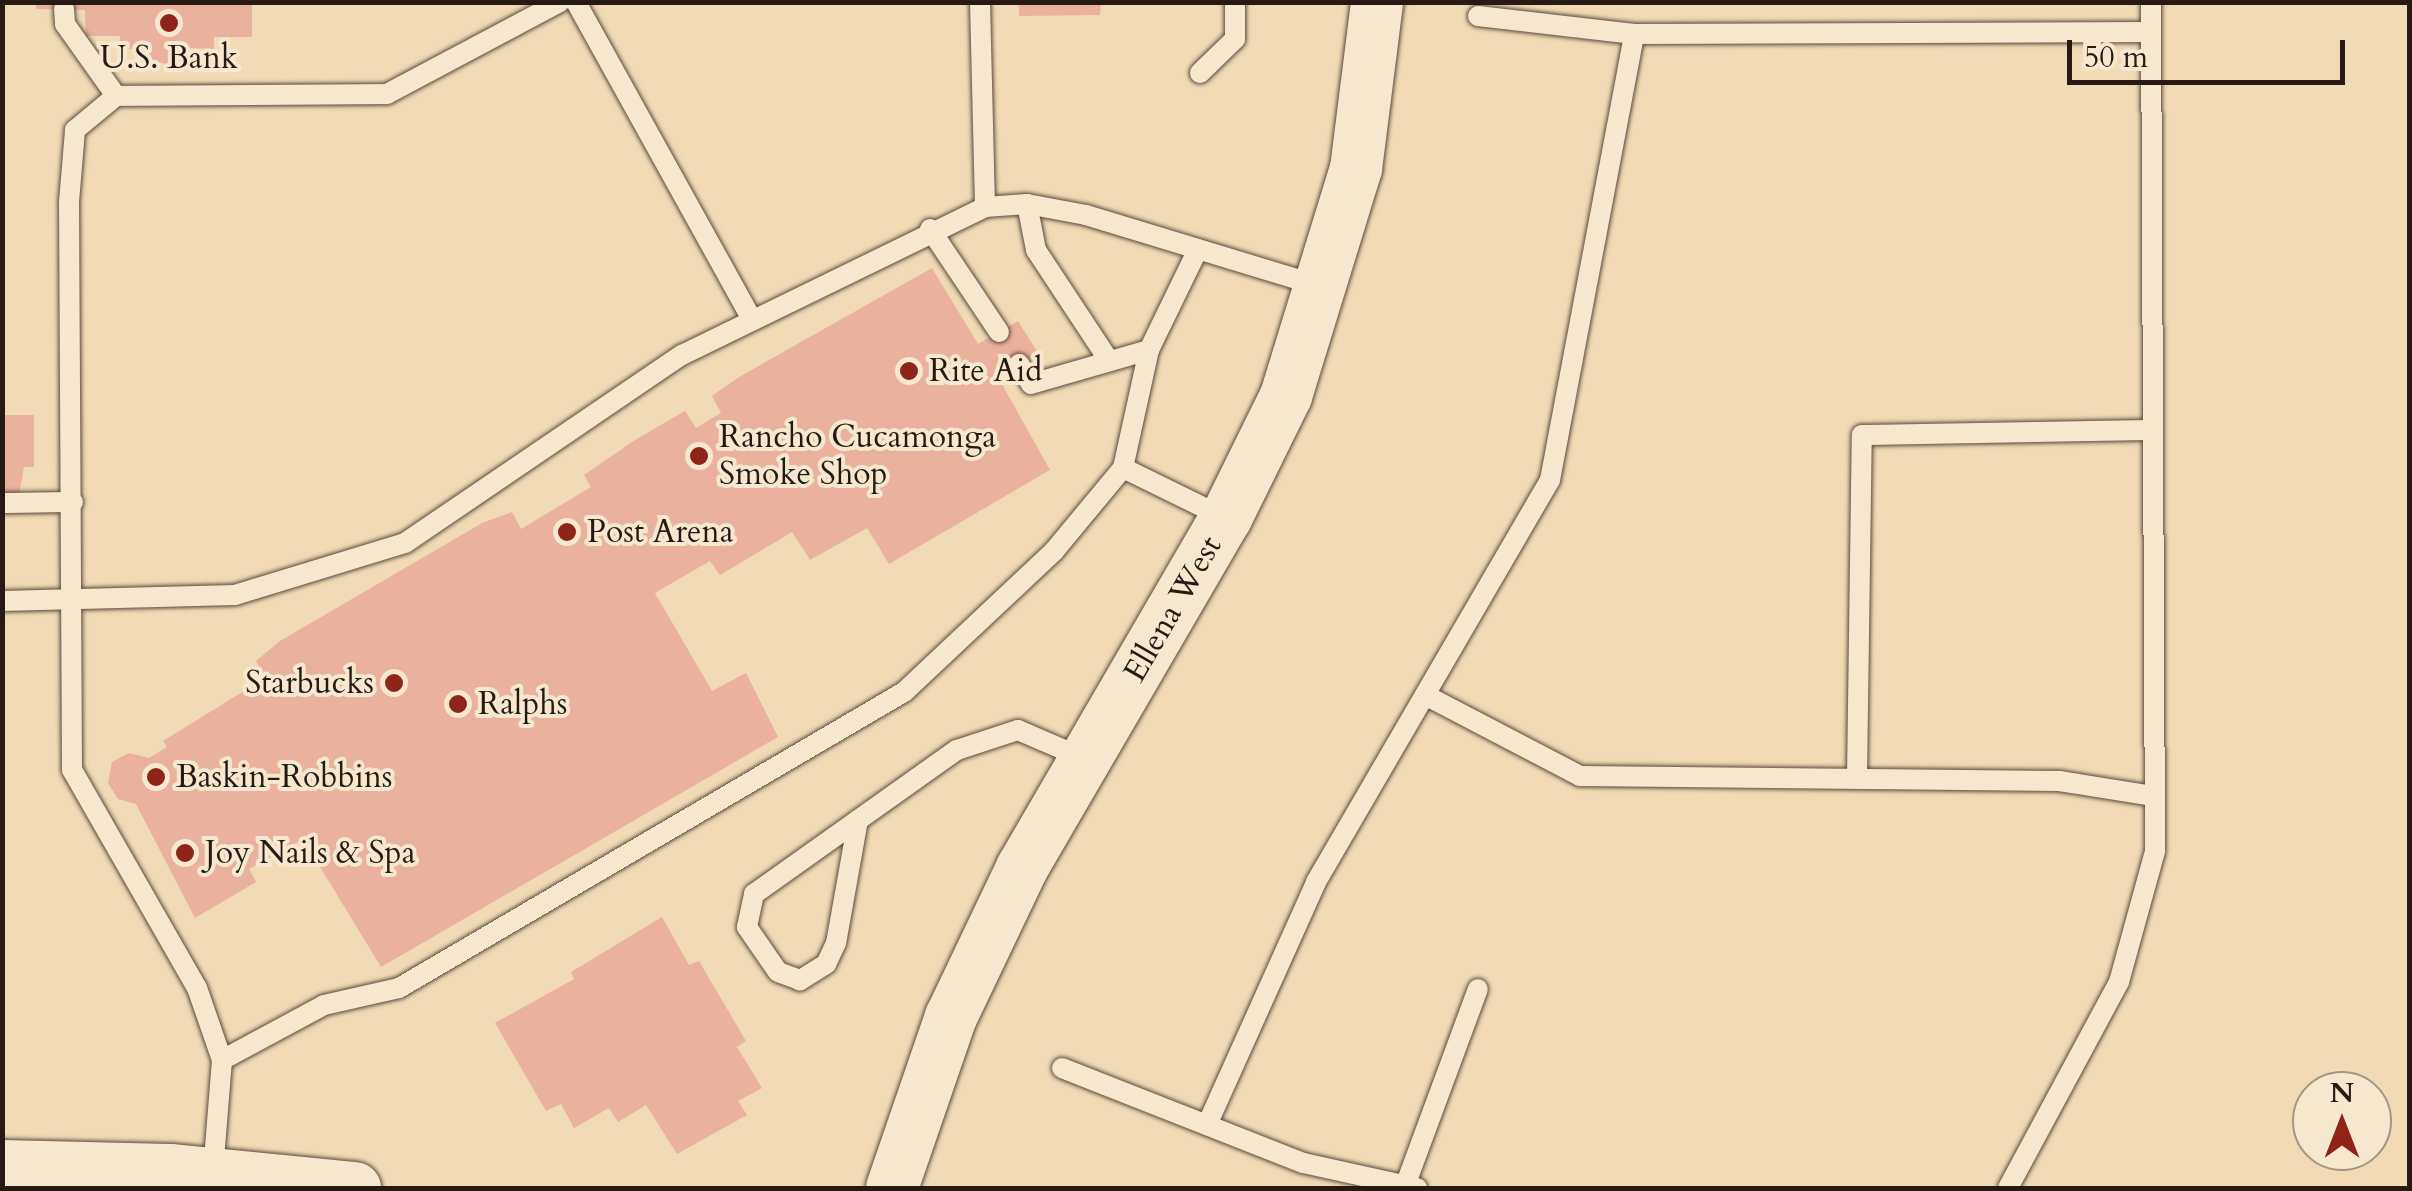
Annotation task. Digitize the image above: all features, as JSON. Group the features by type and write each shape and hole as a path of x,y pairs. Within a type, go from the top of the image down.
{"street":[{"name":"Ellena West","path":"892,1188 951,1017 1022,868 1226,518 1286,396 1356,169 1376,2"},
{"path":"2,1166 213,1174 355,1188"}],"lane":[{"path":"213,1174 222,1060 198,988 72,770 69,202 75,130 116,96 387,94 560,2"},
{"path":"576,2 752,320"},
{"path":"980,2 985,207"},
{"path":"1200,73 1234,39 1235,2"},
{"path":"2008,1188 2119,982 2155,851 2151,2"},
{"path":"64,10 65,24 116,96"},
{"path":"1478,16 1634,34 2150,32"},
{"path":"1207,1126 1316,882 1550,480 1634,34"},
{"path":"1027,204 1036,250 1108,359"},
{"path":"2,601 235,595 404,543 682,355 930,229 985,207 1027,204 1321,286"},
{"path":"930,229 999,332"},
{"path":"222,1060 324,1005 400,988 904,692 1054,551 1124,468 1148,350 1198,249"},
{"path":"1019,364 1032,384 1148,350"},
{"path":"1857,778 1862,434 2152,430"},
{"path":"1124,468 1226,518"},
{"path":"2,503 73,502"},
{"path":"1425,695 1580,776 2059,781 2154,796"},
{"path":"858,820 836,943 826,964 800,980 778,972 748,927 754,894 858,820 957,750 993,734 1038,735 1084,759"},
{"path":"1062,1068 1302,1163 1411,1187 1478,990"}],"building":[{"name":"U.S. Bank","path":"36,2 252,2 252,37 214,37 214,49 190,48 190,59 165,64 145,57 145,49 120,49 120,36 86,36 85,10 36,9"},
{"path":"1019,2 1101,2 1100,15 1019,16"},
{"path":"932,268 978,344 1018,321 1038,353 998,377 1050,470 889,564 867,528 810,560 792,532 720,575 710,561 655,593 712,691 746,673 778,737 381,967 303,839 249,869 256,882 195,918 136,804 118,799 108,783 112,762 129,753 149,758 167,747 163,741 265,678 256,661 280,641 482,523 512,512 521,529 591,487 584,475 635,440 685,411 696,428 721,413 712,396 739,377"},
{"path":"2,415 34,415 34,467 24,467 19,495 2,495"},
{"path":"662,917 689,965 699,961 746,1041 737,1047 762,1088 738,1101 747,1115 677,1154 646,1105 618,1122 609,1108 574,1128 561,1104 546,1111 495,1023 574,979 571,972"}],"place":[{"name":"U.S. Bank","path":"169,23"},
{"name":"Rite Aid","path":"909,371"},
{"name":"Rancho Cucamonga Smoke Shop","path":"699,456"},
{"name":"Post Arena","path":"567,532"},
{"name":"Starbucks","path":"394,683"},
{"name":"Ralphs","path":"458,704"},
{"name":"Baskin-Robbins","path":"156,777"},
{"name":"Joy Nails & Spa","path":"185,853"}]}
